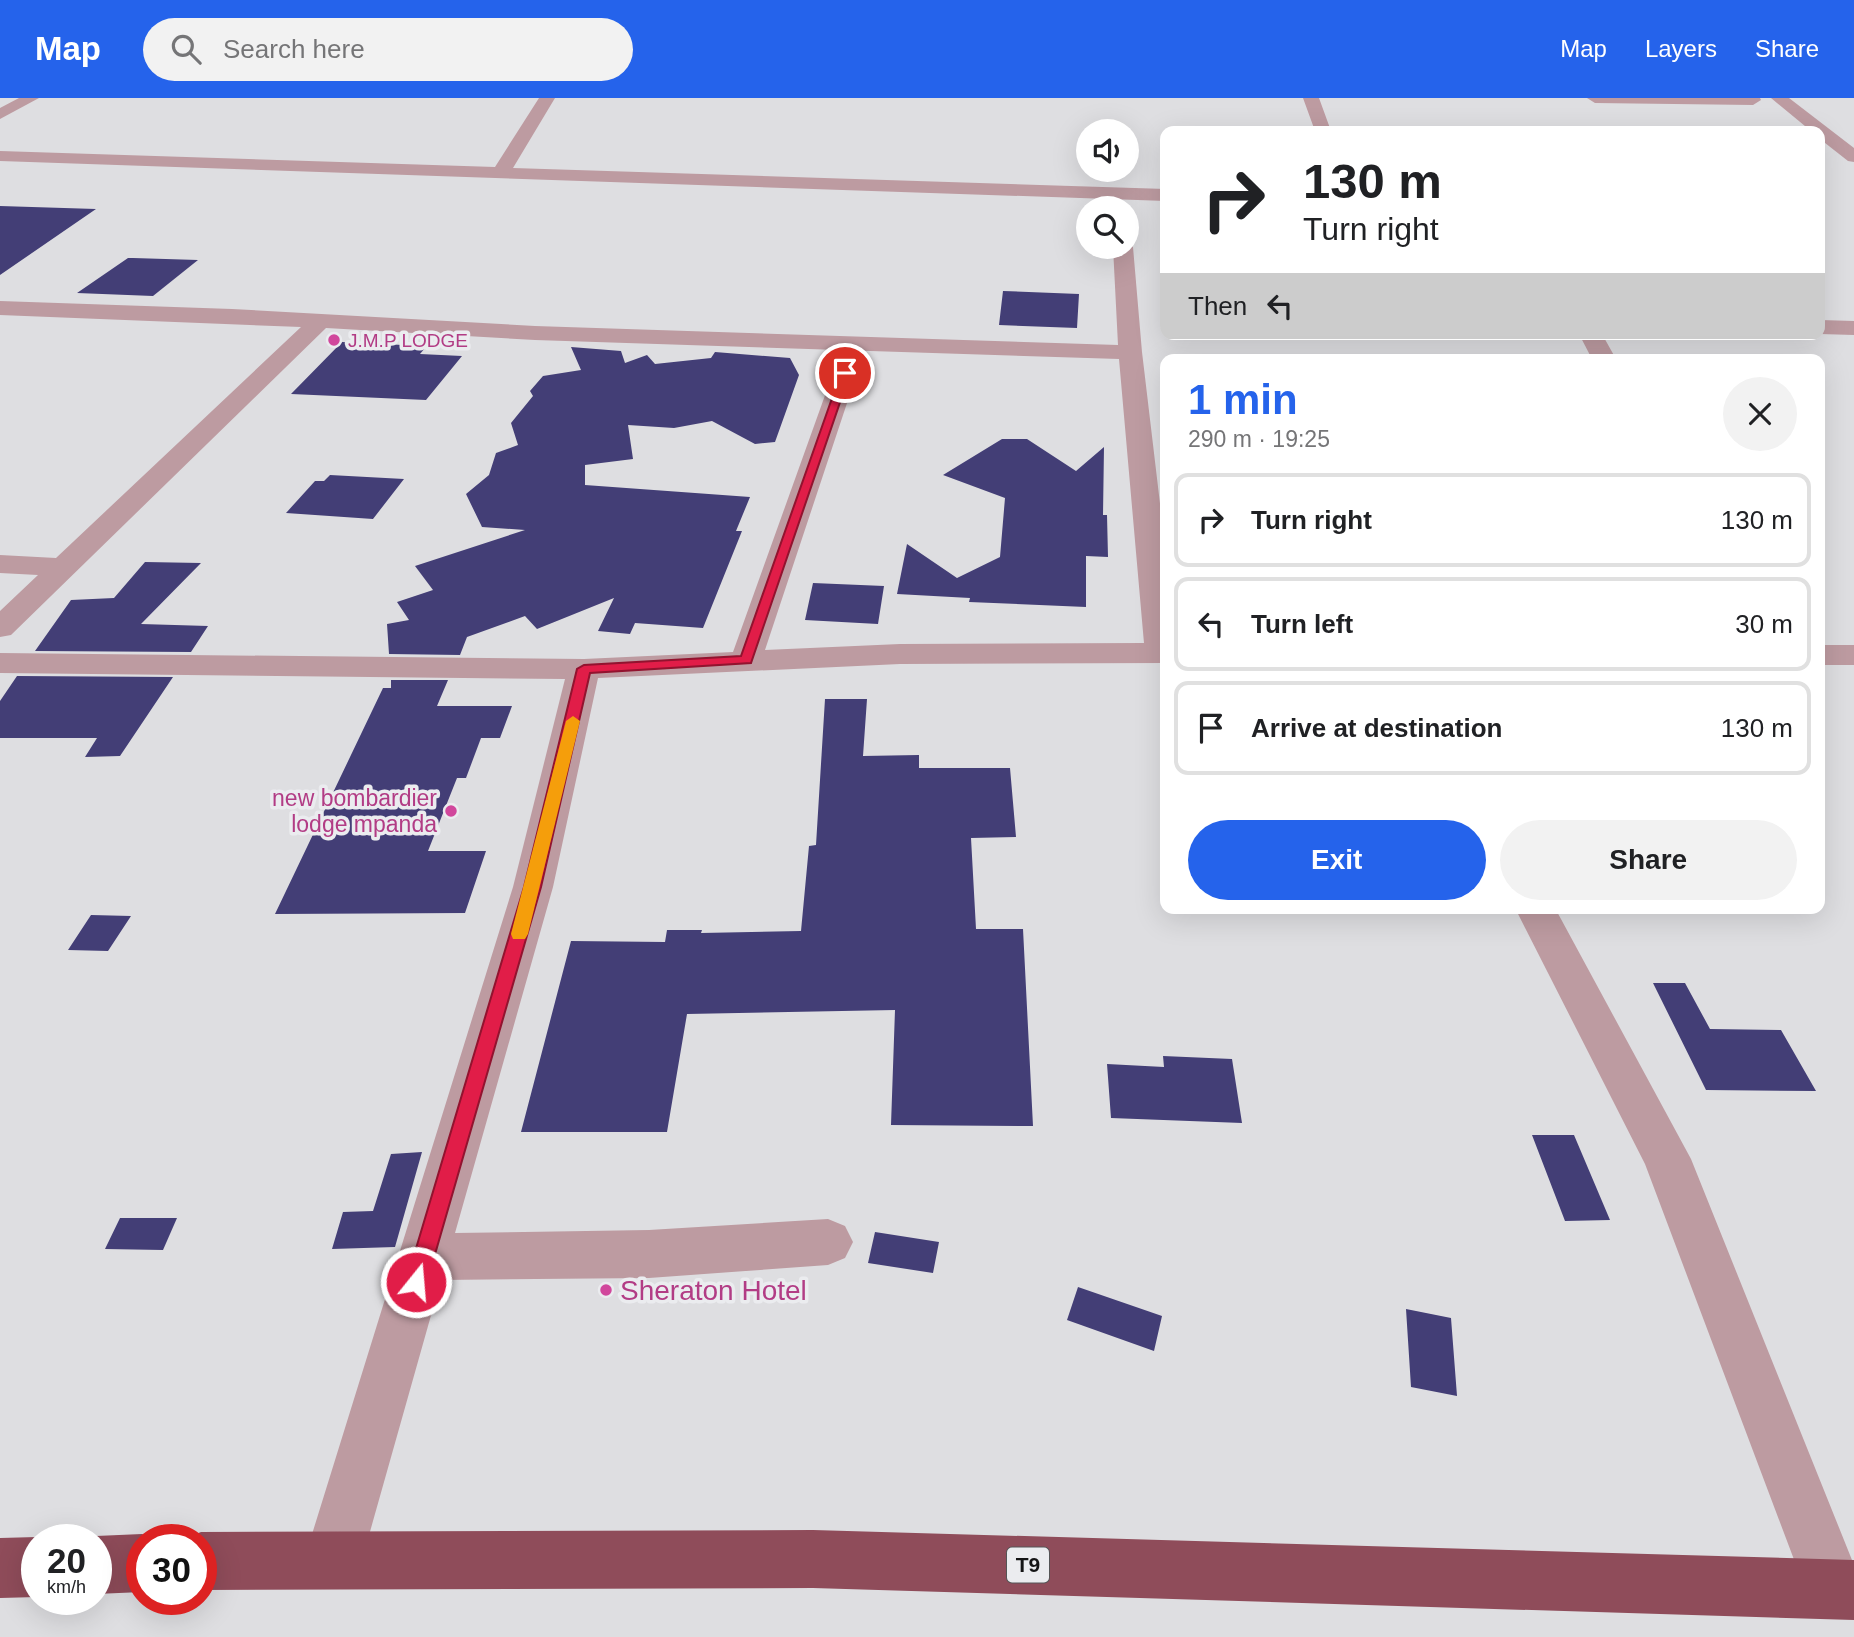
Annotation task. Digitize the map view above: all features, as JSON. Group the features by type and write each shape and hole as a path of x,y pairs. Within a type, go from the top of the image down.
{"highway":[{"name":"T9","path":"217,1561 813,1559 1844,1590"},
{"path":"0,1568 21,1567"}],"street":[{"path":"0,114 31,98"},
{"path":"501,172 547,98"},
{"path":"1311,98 1321,126"},
{"path":"1595,98 1755,102"},
{"path":"1779,98 1815,126"},
{"path":"1825,134 1854,157"},
{"path":"0,156 501,172 1076,199"},
{"path":"1139,199 1160,196"},
{"path":"1124,259 1130,352 1160,626"},
{"path":"0,308 535,333 1130,352"},
{"path":"0,628 320,321"},
{"path":"1825,327 1854,328"},
{"path":"746,660 845,373"},
{"path":"0,564 62,567"},
{"path":"0,663 584,669 900,654 1160,653"},
{"path":"1825,655 1854,655"},
{"path":"333,1560 533,887 584,669"},
{"path":"1538,914 1667,1159 1844,1590"},
{"path":"424,1257 649,1254 828,1242"}],"building":[{"path":"0,206 96,209 0,275"},
{"path":"128,258 198,260 153,296 77,293"},
{"path":"1003,291 1079,294 1077,328 999,325"},
{"path":"342,342 403,345 401,347 425,348 420,354 462,356 426,400 291,394"},
{"path":"571,347 621,351 625,363 647,355 655,364 711,358 715,352 790,358 799,375 775,442 755,444 712,421 674,428 628,425 633,459 585,465 585,485 750,497 736,531 742,531 703,628 635,623 630,634 598,631 614,598 537,629 525,616 467,637 460,655 389,654 387,624 409,620 397,602 433,590 415,566 525,530 482,527 466,494 489,475 496,453 518,445 511,423 533,396 530,391 543,376 581,370"},
{"path":"1002,439 1027,439 1076,471 1104,447 1103,515 1107,515 1108,557 1086,556 1086,607 969,602 970,598 897,594 907,544 957,578 1000,557 1005,498 943,475"},
{"path":"330,475 404,479 373,519 286,513 315,481 324,481"},
{"path":"145,562 201,563 141,624 208,626 191,652 35,651 71,600 114,598"},
{"path":"813,583 884,586 878,624 805,620"},
{"path":"17,676 173,677 120,756 85,757 97,738 0,738 0,701"},
{"path":"391,680 448,680 437,706 512,706 500,738 481,738 466,778 457,778 428,851 486,851 465,913 275,914 383,688 391,688"},
{"path":"825,699 867,699 863,756 919,755 919,768 1010,768 1016,837 971,838 976,929 1023,929 1033,1126 891,1125 895,1010 687,1014 667,1132 521,1132 571,941 665,942 667,930 702,930 701,933 801,931 809,846 816,845"},
{"path":"91,915 131,916 108,951 68,950"},
{"path":"1653,983 1685,983 1710,1029 1781,1030 1816,1091 1706,1090"},
{"path":"1163,1056 1232,1059 1242,1123 1111,1118 1107,1064 1164,1067"},
{"path":"1532,1135 1574,1135 1610,1220 1565,1221"},
{"path":"422,1152 395,1247 332,1249 343,1212 373,1211 391,1154"},
{"path":"120,1218 177,1218 163,1250 105,1249"},
{"path":"875,1232 939,1242 933,1273 868,1263"},
{"path":"1078,1287 1162,1316 1154,1351 1067,1320"},
{"path":"1406,1309 1451,1318 1457,1396 1411,1387"}],"slow traffic":[{"path":"519,934 573,721"}],"place":[{"name":"J.M.P LODGE","path":"334,340"},
{"name":"new bombardier lodge mpanda","path":"451,811"},
{"name":"Sheraton Hotel","path":"606,1290"}],"route":[{"path":"416,1282 533,887 584,669 746,660 845,373"}]}
